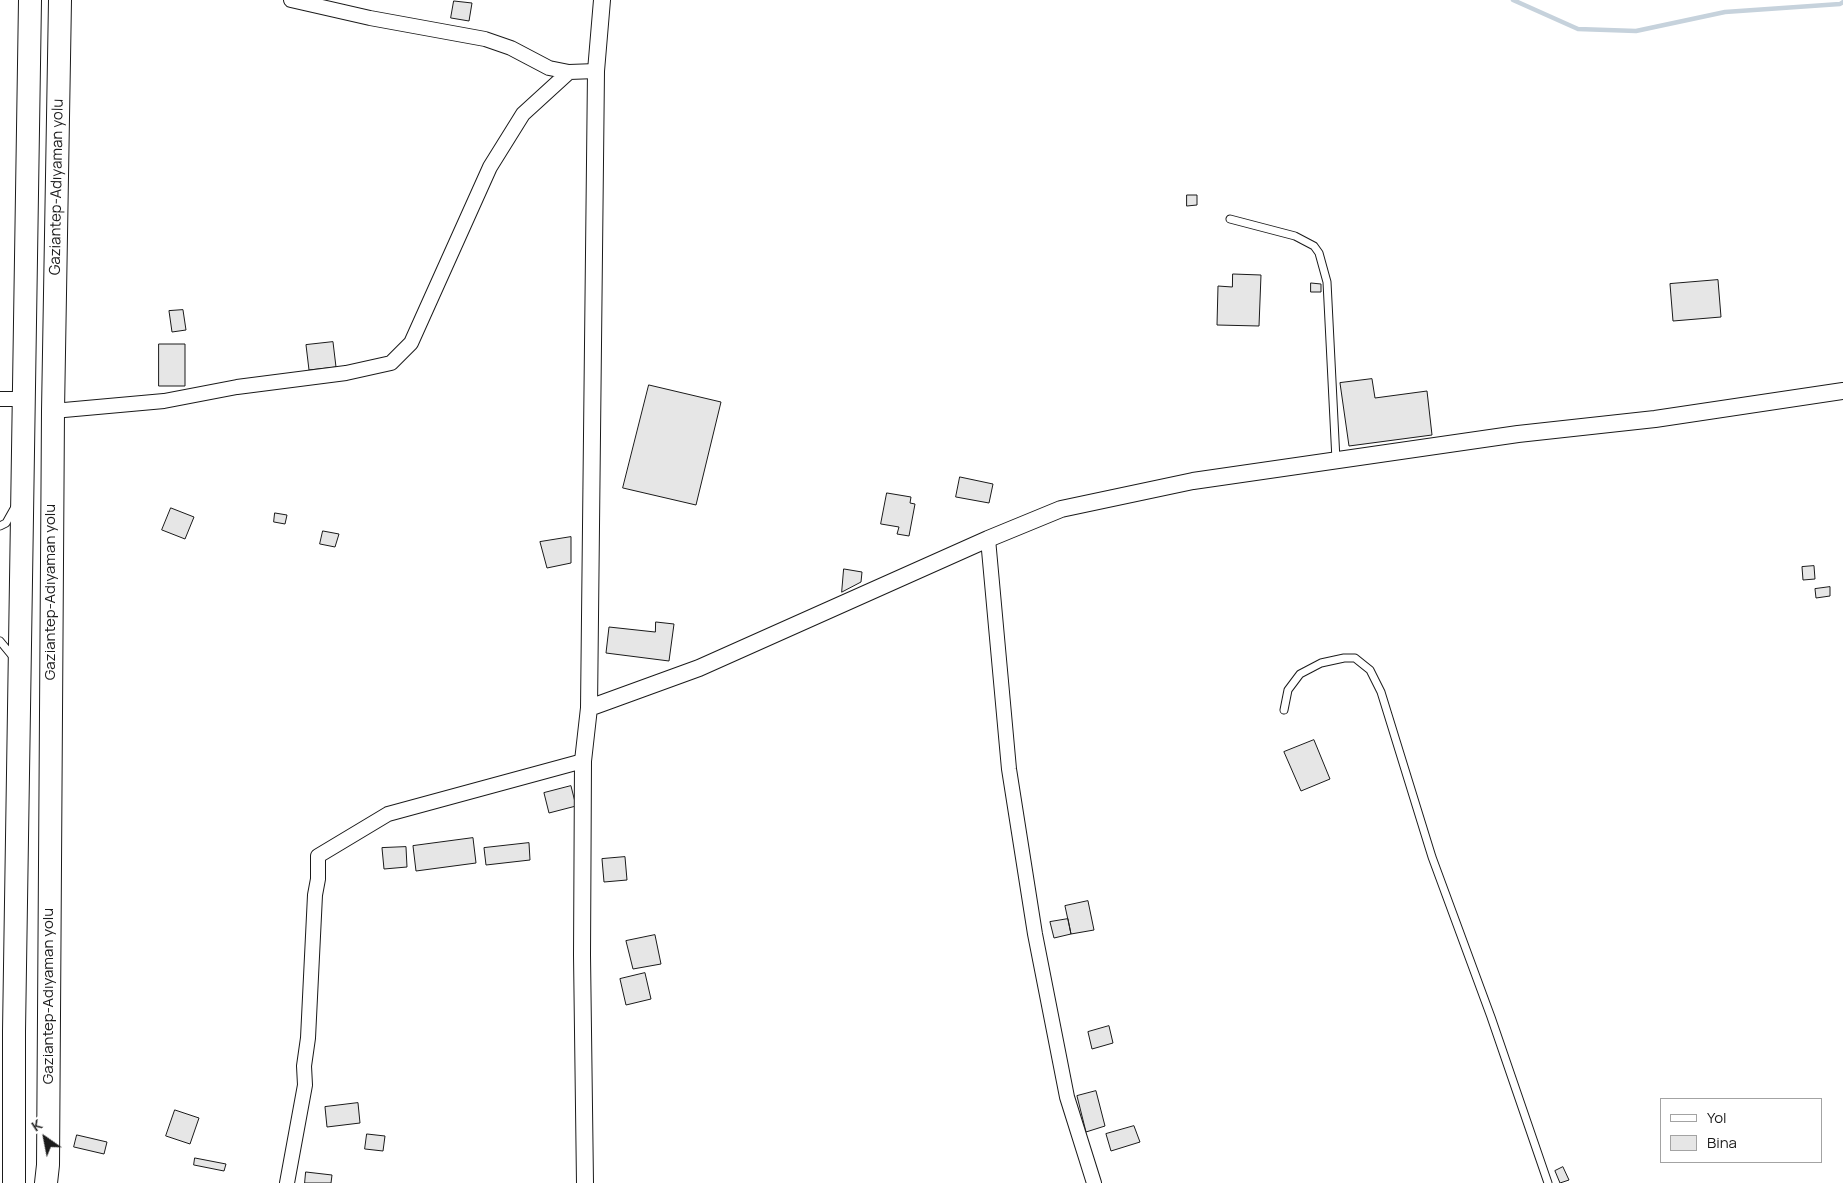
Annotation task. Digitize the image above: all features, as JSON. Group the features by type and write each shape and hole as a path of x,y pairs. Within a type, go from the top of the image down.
{"highway":[{"name":"Gaziantep-Adıyaman yolu","path":"14,1183 14,1031 30,0"},
{"name":"Gaziantep-Adıyaman yolu","path":"46,1183 48,1155 53,411 60,0"}],"street":[{"path":"291,0 370,18 485,39 511,48 548,68 569,72 596,71"},
{"path":"585,1183 582,955 583,761 589,708 596,71 602,0"},
{"path":"53,411 164,401 237,387 346,373 391,363 411,343 490,166 523,114 569,72"},
{"path":"589,708 699,668 1062,508 1193,481 1518,434 1655,419 1843,391"},
{"path":"0,399 24,399"},
{"path":"988,539 1009,769 1035,934 1067,1097 1094,1183"},
{"path":"287,1183 305,1085 304,1066 308,1038 318,856 388,814 583,761"}],"lane":[{"path":"1230,219 1295,236 1314,246 1319,253 1327,282 1336,460"},
{"path":"0,526 6,523 22,496"},
{"path":"0,641 20,666"},
{"path":"1284,710 1288,690 1300,674 1321,663 1344,658 1355,658 1370,670 1381,692 1432,858 1491,1017 1548,1183"}],"building":[{"path":"454,1 472,3 469,21 451,18"},
{"path":"1187,195 1197,195 1197,205 1187,206"},
{"path":"1233,274 1261,275 1259,326 1217,325 1218,286 1232,287"},
{"path":"1718,280 1721,317 1673,321 1670,284"},
{"path":"1311,283 1321,284 1321,292 1311,292"},
{"path":"183,310 186,330 172,332 169,311"},
{"path":"333,342 336,367 309,370 306,345"},
{"path":"159,344 185,344 185,386 159,386"},
{"path":"1372,379 1375,398 1427,391 1432,435 1349,446 1340,383"},
{"path":"649,385 721,402 696,505 623,488"},
{"path":"960,477 993,484 989,503 956,497"},
{"path":"887,493 911,497 910,503 915,504 909,536 897,534 899,527 881,524"},
{"path":"171,508 194,517 185,539 162,530"},
{"path":"275,513 287,515 285,524 274,522"},
{"path":"323,531 339,534 335,547 320,544"},
{"path":"571,537 571,563 547,568 540,542"},
{"path":"1814,566 1815,579 1803,580 1802,567"},
{"path":"844,569 862,572 861,582 842,592"},
{"path":"1830,587 1830,596 1816,598 1815,589"},
{"path":"656,622 674,624 669,661 606,653 609,627 655,632"},
{"path":"1314,740 1330,779 1301,791 1284,752"},
{"path":"571,786 576,806 549,813 544,793"},
{"path":"473,838 476,863 416,871 413,846"},
{"path":"529,843 530,860 486,865 484,848"},
{"path":"406,847 407,867 384,869 382,848"},
{"path":"625,857 627,880 604,882 602,859"},
{"path":"1088,901 1094,930 1071,934 1065,906"},
{"path":"1068,919 1071,934 1054,938 1050,922"},
{"path":"655,935 661,964 633,969 626,941"},
{"path":"645,973 651,999 626,1005 620,979"},
{"path":"1109,1026 1113,1043 1092,1049 1088,1032"},
{"path":"1096,1091 1105,1126 1086,1132 1077,1096"},
{"path":"358,1103 360,1123 327,1127 325,1107"},
{"path":"175,1110 199,1118 190,1144 166,1136"},
{"path":"1134,1126 1140,1142 1111,1151 1106,1134"},
{"path":"367,1134 385,1136 383,1151 365,1149"},
{"path":"77,1135 107,1142 104,1154 74,1147"},
{"path":"195,1158 226,1164 224,1171 194,1165"},
{"path":"1563,1167 1569,1180 1560,1183 1555,1171"},
{"path":"306,1172 332,1175 331,1183 305,1183"}],"waterway":[{"path":"1513,0 1578,29 1636,31 1725,12 1840,4 1843,2"}]}
